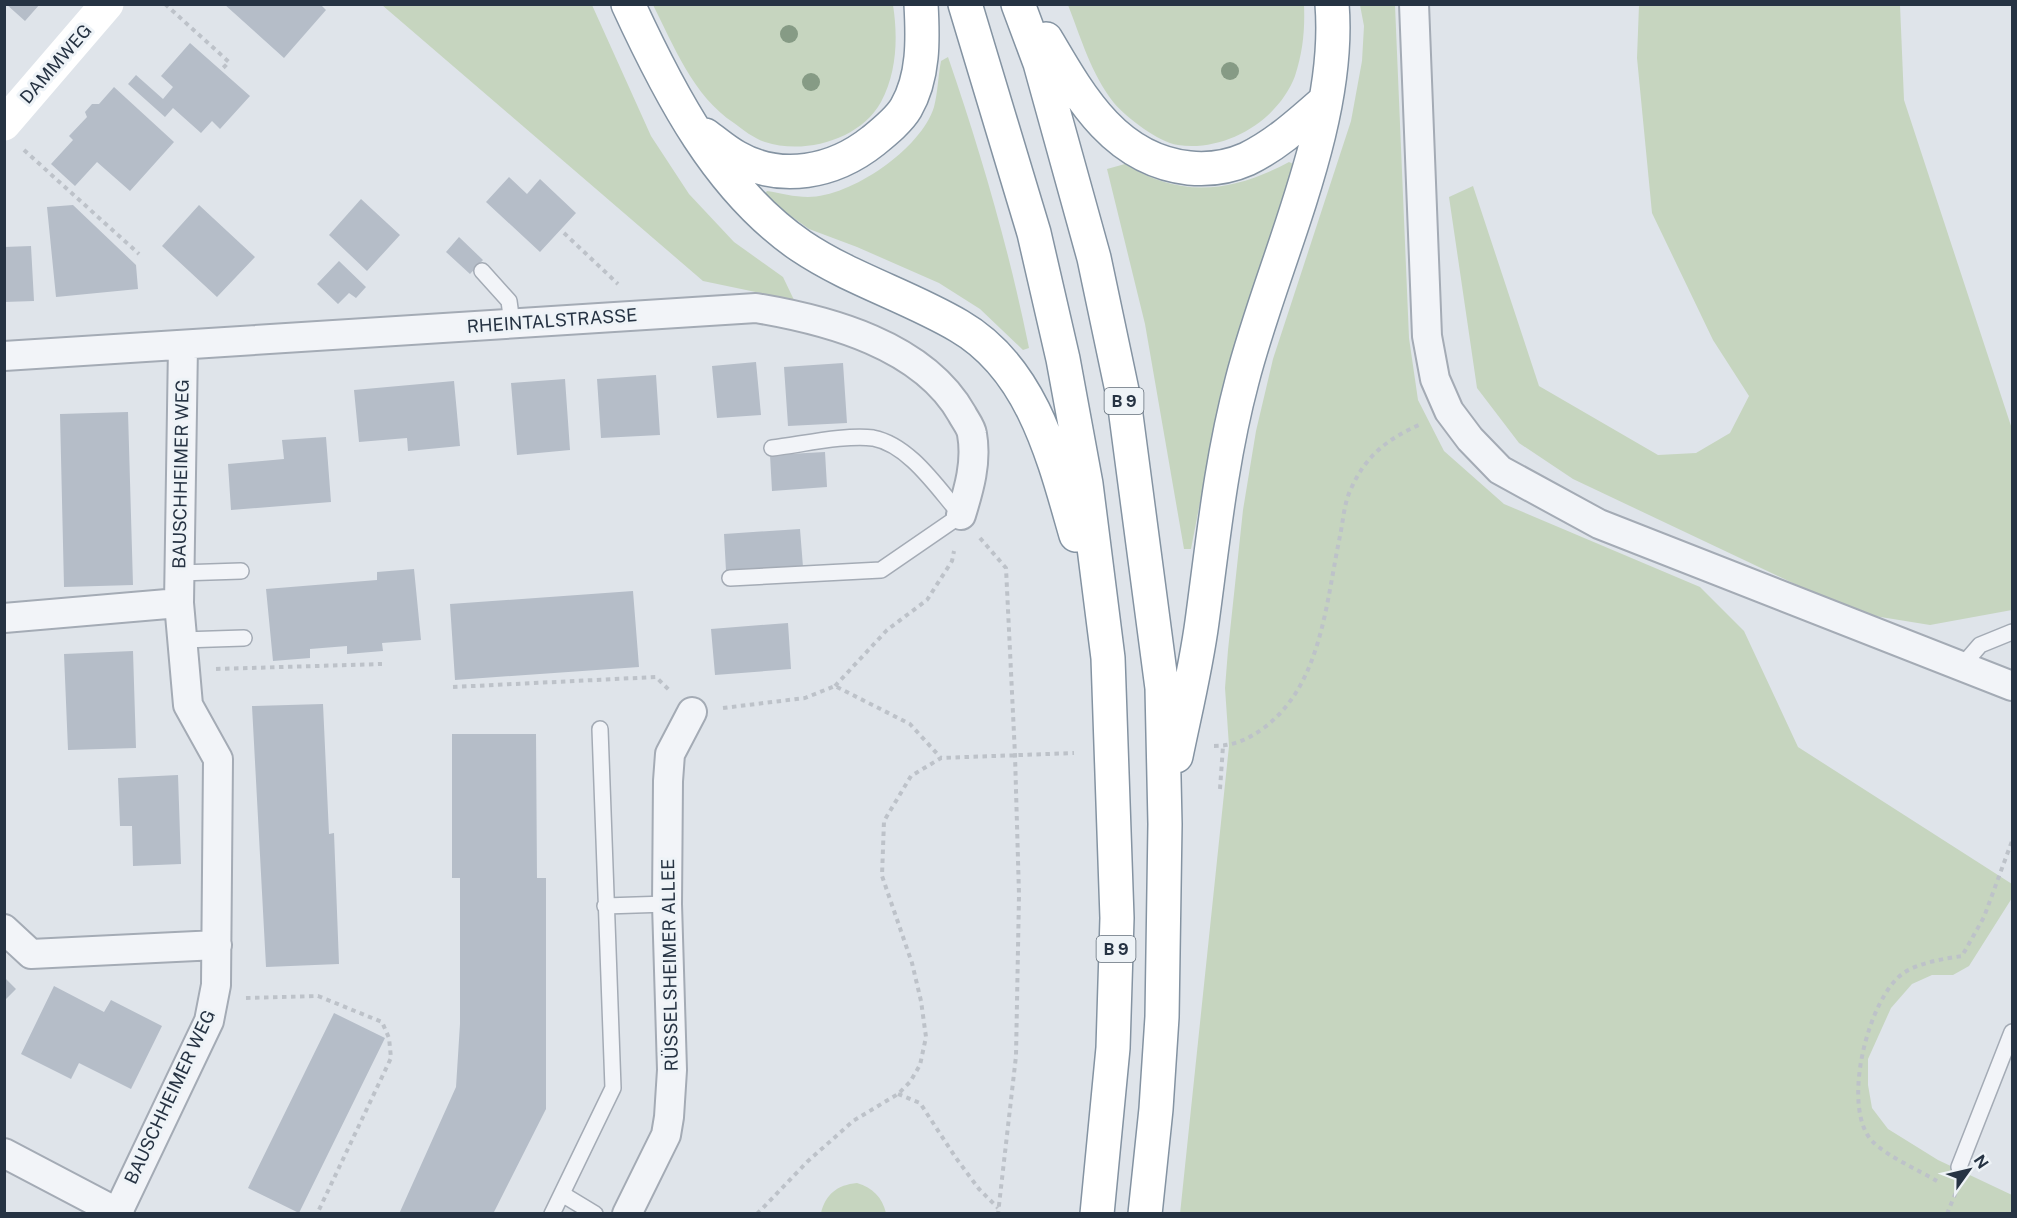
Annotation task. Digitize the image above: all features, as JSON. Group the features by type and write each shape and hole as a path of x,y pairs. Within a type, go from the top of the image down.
{"main road":[{"name":"DAMMWEG","path":"12,135 107,4"},
{"path":"628,4 657,67 736,190 800,245 960,326 986,346 1008,371 1024,393 1041,425 1081,549 1108,658"},
{"path":"694,127 737,158 765,167 788,171 817,170 839,163 880,135 905,109 917,80 922,51 921,4"},
{"name":"B 9","path":"965,4 1035,233 1063,359 1086,484 1108,658 1117,918 1113,1048 1097,1214"},
{"name":"B 9","path":"1018,4 1040,63 1094,258 1124,400 1162,688 1164,810 1162,1017 1145,1214"},
{"path":"1029,4 1071,81 1092,111 1125,145 1149,159 1178,167 1222,167 1246,159 1282,137 1324,102"},
{"path":"1164,810 1202,624 1224,461 1242,381 1266,297 1292,224 1332,69 1335,36 1332,4"}],"street":[{"path":"1414,4 1427,336 1435,379 1449,411 1470,439 1500,470 1599,524 2013,686"},
{"name":"RHEINTALSTRASSE","path":"4,356 756,308 795,315 882,345 918,367 954,400 972,432 972,476 962,515"},
{"name":"BAUSCHHEIMER WEG","path":"118,1213 209,1021 215,999 218,759 188,705 179,603 183,345"},
{"path":"4,618 179,603"},
{"name":"RÜSSELSHEIMER ALLEE","path":"627,1214 666,1135 669,1117 672,1070 667,904 670,754 692,712"},
{"path":"4,929 31,954 217,945"},
{"path":"4,1153 118,1213"}],"lane":[{"path":"482,272 508,302 512,323"},
{"path":"730,578 881,570 962,515 903,452 888,443 872,438 854,438 772,448"},
{"path":"179,573 241,571"},
{"path":"1961,667 1980,645 2013,632"},
{"path":"182,640 244,638"},
{"path":"552,1214 612,1088 600,729"},
{"path":"605,906 667,904"},
{"path":"1959,1167 2013,1032"},
{"path":"562,1194 595,1214"}],"path":[{"path":"165,4 228,62 221,70"},
{"path":"12,135 139,254"},
{"path":"564,233 626,292"},
{"path":"1214,746 1223,746 1253,736 1279,717 1301,689 1316,649 1350,492 1370,457 1391,438 1449,411"},
{"path":"453,687 656,677 692,712 805,698 835,686 887,630 927,600 952,561 962,515"},
{"path":"962,515 1006,568 1019,895 1016,1056 998,1211"},
{"path":"185,670 382,664"},
{"path":"835,686 910,724 941,758"},
{"path":"1220,789 1223,746"},
{"path":"757,1214 807,1162 853,1121 898,1094 910,1082 920,1065 926,1037 921,1001 912,963 882,876 884,821 911,776 941,758 1074,753"},
{"path":"1947,1214 1956,1192 1873,1143 1860,1117 1859,1078 1866,1035 1881,1000 1904,973 1935,960 1962,956 1984,917 2013,840"},
{"path":"215,999 318,996 382,1022 389,1038 391,1058 317,1214"},
{"path":"898,1094 920,1103 956,1158 998,1211"}],"green space":[{"path":"382,5 592,5 651,136 689,194 734,242 783,277 794,300 703,281"},
{"path":"653,5 893,5 896,42 893,67 886,91 872,115 845,135 830,141 797,147 765,142 753,137 707,99 686,69"},
{"path":"1068,5 1304,5 1303,40 1298,67 1287,92 1276,107 1248,130 1214,144 1196,146 1170,143 1143,128 1114,103 1093,68"},
{"path":"1360,5 1395,5 1409,338 1418,400 1444,451 1504,504 1700,587 1744,631 1798,747 2012,884 2012,898 1969,966 1953,975 1932,975 1912,984 1891,1008 1868,1059 1868,1085 1872,1108 1888,1129 1938,1160 2012,1195 2012,1213 1180,1214 1229,746 1225,688 1243,510 1256,431 1273,359 1351,121 1362,61 1364,26"},
{"path":"1639,5 1900,5 1904,100 2012,429 2012,610 1930,625 1856,613 1573,479 1519,443 1477,388 1449,197 1473,186 1539,386 1658,455 1696,453 1730,433 1749,396 1713,340 1652,213 1637,58"},
{"path":"948,57 983,165 1003,238 1029,348 1023,350 980,309 939,283 809,229 763,196 767,191 803,197 825,195 863,180 882,168 915,139 927,123 934,107 941,61"},
{"path":"1289,162 1300,167 1213,435 1191,549 1184,549 1145,324 1107,169 1125,164 1166,183 1187,187 1207,187 1248,180"},
{"path":"857,1183 876,1194 886,1213 821,1213 833,1192 838,1188"}],"building":[{"path":"6,4 40,4 25,21"},
{"path":"224,4 320,4 326,10 284,58"},
{"path":"190,43 250,96 220,129 212,121 201,133 173,108 165,117 128,84 136,75 163,99 173,87 161,76"},
{"path":"114,87 174,142 130,191 97,162 75,186 51,164 73,140 69,136 87,117 85,112 92,104 99,104"},
{"path":"509,177 527,194 540,179 576,213 540,252 486,202"},
{"path":"361,199 400,235 367,271 329,235"},
{"path":"73,205 136,265 138,289 56,297 47,207"},
{"path":"199,205 255,257 217,297 162,246"},
{"path":"459,237 483,260 470,274 446,252"},
{"path":"31,246 34,301 4,302 4,247"},
{"path":"339,261 366,287 356,298 349,293 338,304 317,284"},
{"path":"756,362 761,415 717,418 712,366"},
{"path":"843,363 847,423 788,426 784,367"},
{"path":"656,375 660,435 601,438 597,379"},
{"path":"565,379 570,450 517,455 511,383"},
{"path":"454,381 460,446 408,451 407,438 359,442 354,390"},
{"path":"128,412 133,585 64,587 60,414"},
{"path":"326,437 331,502 231,510 228,464 284,459 282,440"},
{"path":"825,452 827,487 772,491 770,455"},
{"path":"800,529 803,567 726,571 724,534"},
{"path":"414,569 421,640 382,643 383,651 347,654 347,646 310,649 310,658 273,661 266,589 377,580 377,572"},
{"path":"633,591 639,667 455,680 450,604"},
{"path":"788,623 791,669 715,675 711,629"},
{"path":"133,651 136,748 68,750 64,654"},
{"path":"323,704 329,834 334,833 339,964 266,967 252,706"},
{"path":"452,734 536,734 537,878 546,878 546,1109 493,1214 399,1214 456,1087 460,1024 460,878 452,878"},
{"path":"178,775 181,864 133,866 132,826 120,826 118,778"},
{"path":"4,977 16,989 4,1001"},
{"path":"54,986 104,1012 111,1000 162,1026 131,1089 79,1063 71,1079 21,1054"},
{"path":"334,1013 385,1038 299,1213 248,1188"}]}
